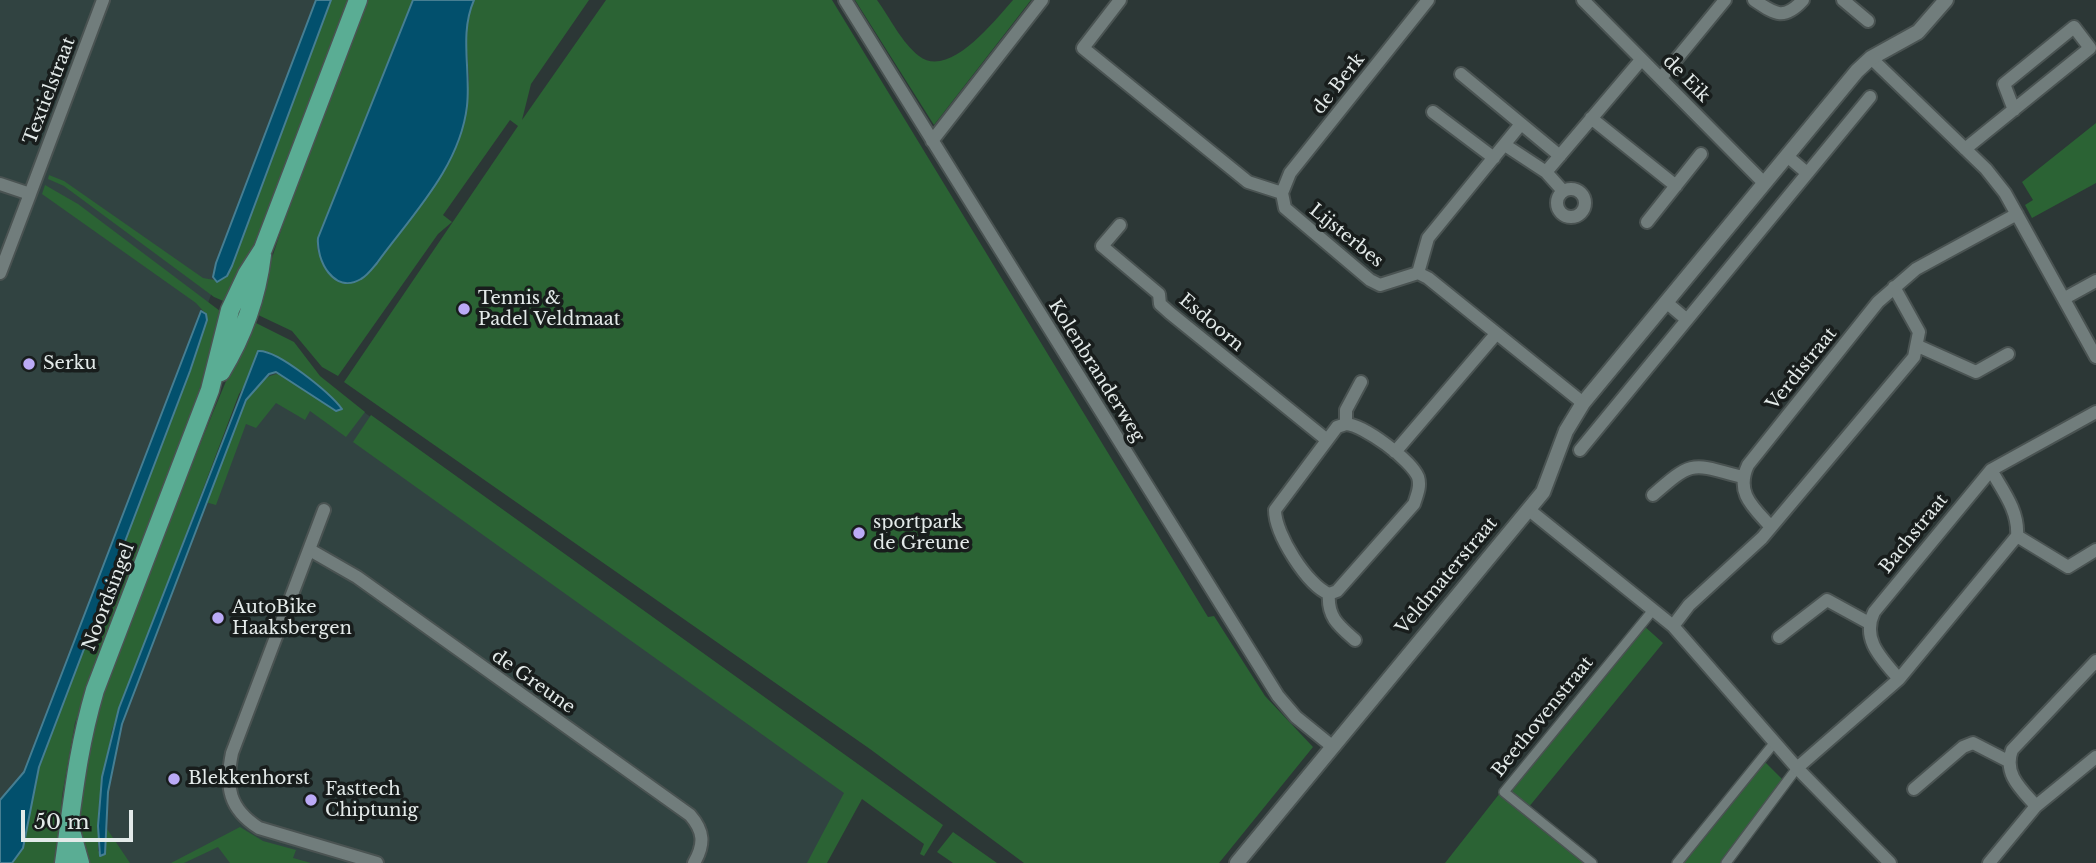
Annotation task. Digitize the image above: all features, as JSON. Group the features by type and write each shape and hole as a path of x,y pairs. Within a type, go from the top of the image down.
{"main road":[{"name":"Noordsingel","path":"64,863 80,739 95,690 210,390 232,354 248,317 260,279 263,249 358,0"},
{"name":"Noordsingel","path":"69,824 80,863"}],"street":[{"name":"Textielstraat","path":"0,273 103,0"},
{"name":"Kolenbranderweg","path":"845,0 1278,696 1296,717 1333,747"},
{"path":"932,141 1042,0"},
{"path":"1121,0 1083,48 1248,182 1282,193"},
{"name":"de Berk","path":"1282,193 1290,173 1428,0"},
{"name":"de Eik","path":"1583,0 1764,183"},
{"path":"1661,78 1725,0"},
{"path":"1754,0 1772,12 1783,14 1792,12 1803,0"},
{"path":"1843,0 1868,21"},
{"name":"Veldmaterstraat","path":"1237,863 1547,485 1566,431 1583,403 1871,58 1918,32 1946,0"},
{"path":"1965,149 2014,110 2090,48 2074,27 2004,83 2014,110"},
{"path":"1871,58 1965,149 1998,185 2065,298 2096,357"},
{"path":"1546,173 1641,60"},
{"path":"1461,74 1560,156"},
{"path":"1580,450 1870,97"},
{"path":"1433,112 1494,158"},
{"path":"1591,118 1676,186"},
{"path":"1521,124 1428,238 1418,273 1428,278 1583,403"},
{"path":"1505,145 1546,173 1563,191"},
{"path":"1647,222 1701,154"},
{"path":"1787,156 1807,173"},
{"path":"0,184 30,194"},
{"name":"Lijsterbes","path":"1282,193 1289,213 1380,285 1418,273"},
{"name":"Verdistraat","path":"1742,477 1748,465 1878,302 1916,269 2017,214"},
{"name":"Esdoorn","path":"1119,225 1102,246 1159,294 1160,303 1170,313 1327,440"},
{"path":"2065,298 2096,281"},
{"path":"1672,626 1771,527 1913,357 1918,346 1919,332 1894,287"},
{"path":"1666,302 1686,319"},
{"path":"1395,452 1496,334"},
{"path":"1918,346 1976,372 2008,354"},
{"path":"1346,424 1346,410 1361,382"},
{"name":"Bachstraat","path":"1869,623 1874,612 1991,470 2096,412"},
{"path":"1357,425 1395,452 1419,480 1414,504 1337,591 1329,594 1312,584 1278,530 1275,510 1337,427 1357,425"},
{"path":"1653,495 1684,468 1699,465 1742,477 1741,489 1747,500 1771,527"},
{"path":"1726,863 1797,768 1899,679 2017,536 2018,523 2012,507 1991,470"},
{"path":"1528,509 1672,626 1797,768 1860,836 1890,863"},
{"path":"324,510 232,753 229,789 234,807 243,818 259,828 377,863"},
{"path":"2017,536 2068,567 2096,550"},
{"name":"de Greune","path":"310,550 357,577 690,815 700,827 703,838 694,863"},
{"path":"1329,594 1328,608 1334,622 1355,640"},
{"path":"1779,637 1828,600 1869,623 1869,638 1899,679"},
{"name":"Beethovenstraat","path":"1592,863 1504,792 1653,610"},
{"path":"2036,806 2011,775 2008,761 2012,750 2096,661"},
{"path":"1677,863 1775,742"},
{"path":"1914,789 1963,747 1973,743 2008,761"},
{"path":"1989,863 2036,806 2096,757"}],"shaded area":[{"path":"0,0 324,0 0,846"},
{"path":"267,340 858,779 814,863 112,863 101,848 104,792 133,678"}],"green space":[{"path":"331,0 348,0 262,226 228,303 214,297 64,186 48,179 49,175 64,181 203,278 220,281 232,265"},
{"name":"sportpark de Greune","path":"368,0 413,0 318,238 317,249 327,271 462,132 469,79 465,24 474,0 589,0 531,84 522,120 606,0 832,0 1208,617 1214,616 1265,696 1313,747 1219,863 1024,863 870,749 344,382 518,126 510,120 443,215 452,222 438,234 338,376 322,367 292,331 254,313 289,206"},
{"path":"855,0 877,0 907,44 919,56 931,61 944,60 957,54 983,33 1013,0 1031,0 934,125"},
{"path":"2096,123 2096,183 2032,218 2025,205 2033,200 2022,182"},
{"path":"45,185 78,204 224,314 190,418 75,723 62,796 58,863 12,863 23,848 39,767 207,320 206,314 196,303 42,194"},
{"path":"252,321 294,342 320,376 365,412 346,437 310,411 305,420 276,403 256,428 246,424 216,505 205,502 235,423 258,385 271,376 285,375 336,411 342,409 323,389 266,351 239,394 112,730 99,801 98,851 105,854 107,829 130,863 83,863 80,822 82,784 98,711 109,676 188,474"},
{"path":"371,415 943,825 924,856 920,854 924,844 862,799 827,863 807,863 844,793 353,442"},
{"path":"1643,625 1663,643 1528,808 1510,791"},
{"path":"1763,760 1785,782 1724,863 1680,863"},
{"path":"1500,793 1584,861 1445,863"},
{"path":"240,827 263,841 296,850 293,858 311,863 230,863 218,847 184,863 171,863"},
{"path":"953,832 997,863 953,863 937,852"}],"water":[{"path":"316,0 331,0 232,266 227,276 217,282 213,277 216,263"},
{"path":"413,0 474,0 467,26 468,93 463,128 445,170 377,263 361,279 351,283 343,282 335,279 324,265 318,238"},
{"path":"201,311 206,314 207,320 190,371 39,767 23,848 12,863 0,863 0,800 24,772"},
{"path":"258,351 267,352 290,364 342,409 336,411 276,372 269,374 246,400 122,724 108,792 105,854 100,856 98,826 102,777 119,708"}],"place":[{"name":"Tennis & Padel Veldmaat","path":"464,309"},
{"name":"Serku","path":"29,364"},
{"name":"sportpark de Greune","path":"859,533"},
{"name":"AutoBike Haaksbergen","path":"218,618"},
{"name":"Blekkenhorst","path":"174,779"},
{"name":"Fasttech Chiptunig","path":"311,800"}]}
